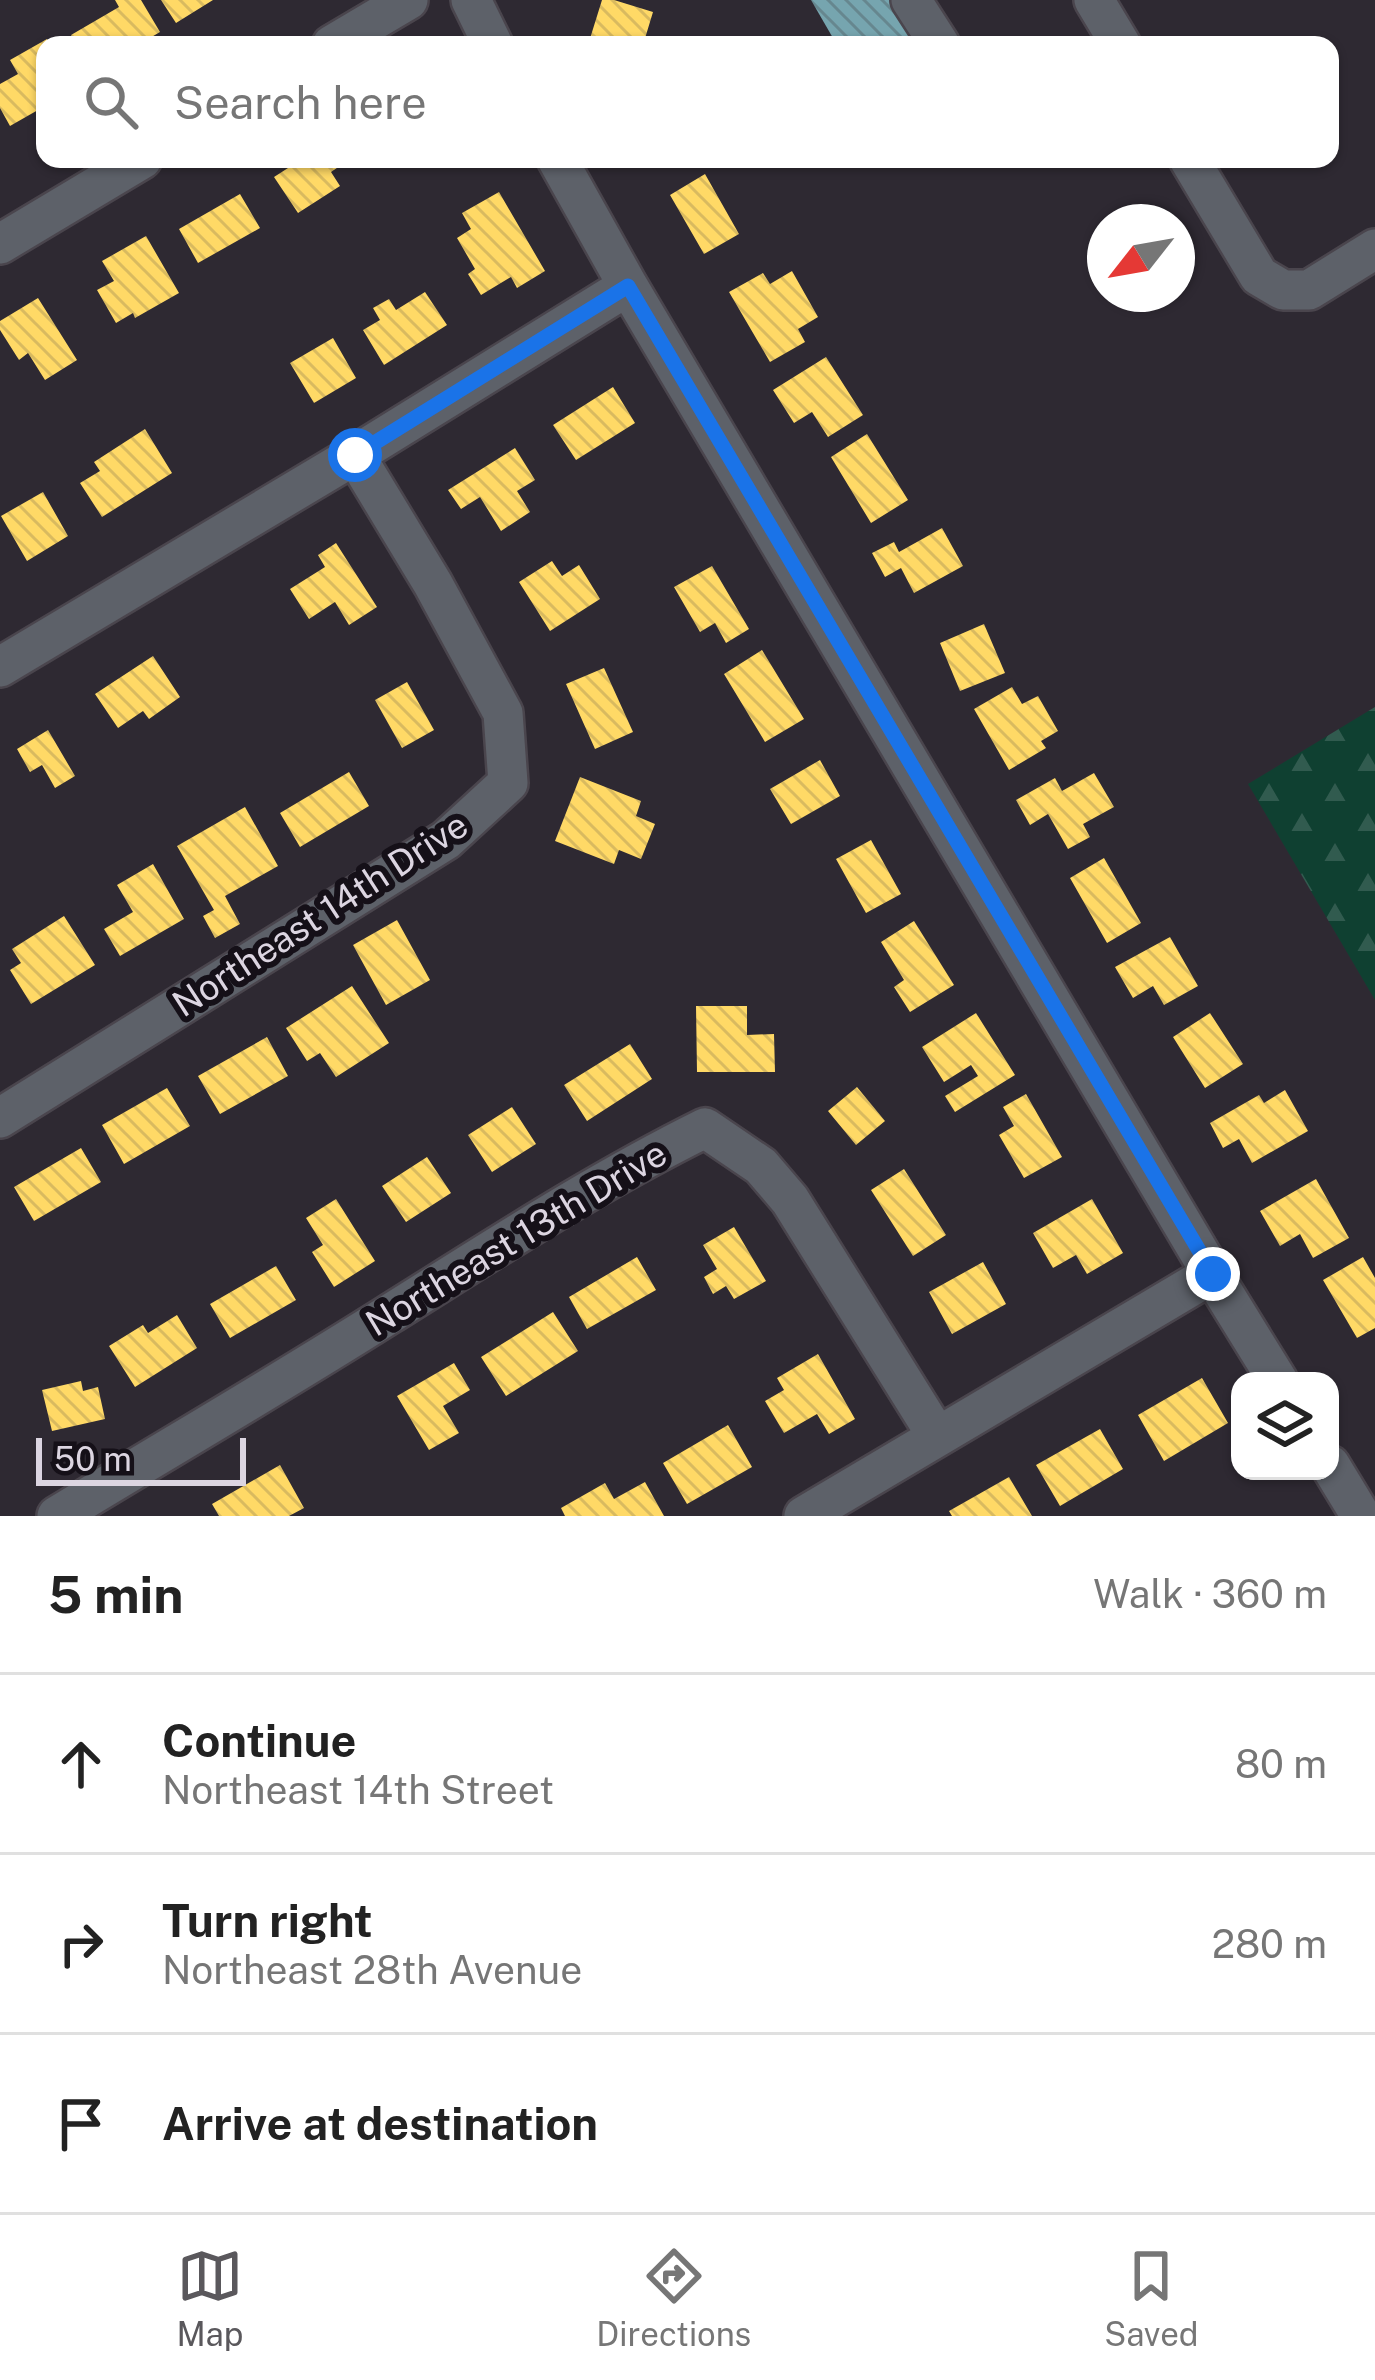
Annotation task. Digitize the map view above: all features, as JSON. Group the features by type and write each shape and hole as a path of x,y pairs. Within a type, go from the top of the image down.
{"street":[{"path":"347,36 407,0"},
{"path":"471,0 489,36"},
{"path":"911,0 934,36"},
{"path":"1094,0 1116,36"},
{"path":"0,244 127,168"},
{"path":"562,168 1273,1372"},
{"path":"1195,168 1259,275 1283,290 1309,290 1375,250"},
{"path":"0,668 628,286"},
{"name":"Northeast 14th Drive","path":"0,1118 446,840 508,783 503,713 355,455"},
{"name":"Northeast 13th Drive","path":"57,1516 517,1232 634,1163 705,1128 761,1166 790,1200 937,1436"},
{"path":"803,1516 1213,1274"},
{"path":"1339,1480 1361,1516"}],"green space":[{"path":"1375,707 1375,1000 1248,784"}],"building: Homes":[{"path":"115,0 141,0 160,32 153,36 72,36 71,35 119,7"},
{"path":"161,0 213,0 176,23"},
{"path":"602,0 653,12 646,36 591,36"},
{"path":"36,45 36,111 10,126 0,108 0,84 18,74 10,60"},
{"path":"288,168 337,168 331,172 340,186 298,213 274,177"},
{"path":"705,174 739,234 704,254 670,195"},
{"path":"499,192 545,271 517,288 511,277 481,295 468,274 475,269 457,238 471,229 462,213"},
{"path":"240,194 260,228 198,263 179,229"},
{"path":"146,236 179,293 135,318 133,313 116,323 97,290 114,281 102,261"},
{"path":"792,271 818,317 798,329 805,342 770,362 729,292 763,273 770,284"},
{"path":"425,292 447,325 384,365 363,330 380,320 373,308 389,299 396,310"},
{"path":"38,298 77,360 45,380 28,353 19,360 0,330 0,321"},
{"path":"333,338 356,378 314,403 290,363"},
{"path":"826,357 863,415 828,437 812,412 794,423 773,390"},
{"path":"613,387 635,423 576,460 553,425"},
{"path":"145,429 172,473 102,517 80,483 100,471 94,462"},
{"path":"867,434 908,500 871,523 831,457"},
{"path":"515,448 535,480 517,491 530,512 501,531 480,497 461,509 448,490"},
{"path":"43,492 68,536 27,561 1,516"},
{"path":"942,528 963,566 914,593 901,568 885,577 872,553 894,542 899,552"},
{"path":"336,543 377,607 349,625 335,602 309,619 290,589 325,567 318,555"},
{"path":"552,561 562,576 579,565 600,599 550,631 519,582"},
{"path":"712,566 749,629 726,643 715,623 700,632 674,587"},
{"path":"984,624 1005,673 960,691 940,643"},
{"path":"762,650 804,719 765,742 724,674"},
{"path":"153,656 180,697 149,719 143,711 118,728 95,694"},
{"path":"604,668 633,732 595,749 566,684"},
{"path":"407,682 434,730 402,748 375,700"},
{"path":"1012,687 1022,704 1038,696 1058,731 1041,741 1046,748 1009,770 974,709"},
{"path":"48,730 75,776 55,788 42,765 30,772 17,749"},
{"path":"820,760 840,796 791,824 770,789"},
{"path":"349,772 369,806 300,847 280,813"},
{"path":"1094,773 1114,807 1083,824 1090,837 1068,849 1048,814 1030,825 1016,800 1055,778 1062,791"},
{"path":"580,777 641,801 636,816 655,824 641,859 619,850 614,864 555,841"},
{"path":"245,807 278,866 225,896 240,924 215,938 203,916 214,910 177,846"},
{"path":"871,840 901,894 866,913 836,859"},
{"path":"1104,858 1141,923 1107,943 1070,878"},
{"path":"153,864 184,919 120,956 104,929 133,912 117,885"},
{"path":"64,916 95,965 31,1004 10,970 21,963 12,949"},
{"path":"397,920 430,980 386,1005 353,945"},
{"path":"914,921 954,985 910,1012 894,987 904,980 881,942"},
{"path":"1170,937 1198,986 1164,1005 1153,986 1133,998 1115,967"},
{"path":"352,986 389,1043 336,1077 320,1053 307,1061 286,1028"},
{"path":"696,1006 747,1006 747,1035 774,1034 775,1072 697,1072"},
{"path":"976,1013 1015,1075 955,1112 945,1096 978,1076 971,1065 944,1082 922,1047"},
{"path":"1210,1013 1243,1064 1205,1088 1173,1037"},
{"path":"267,1037 288,1076 220,1114 198,1076"},
{"path":"630,1044 652,1079 587,1121 564,1085"},
{"path":"857,1087 885,1121 856,1145 828,1111"},
{"path":"167,1088 190,1126 124,1164 102,1125"},
{"path":"1285,1090 1308,1131 1252,1163 1239,1139 1223,1148 1210,1123 1259,1095 1264,1103"},
{"path":"1026,1094 1062,1157 1024,1178 999,1135 1014,1126 1003,1107"},
{"path":"512,1107 536,1144 492,1172 468,1135"},
{"path":"81,1148 101,1182 34,1221 14,1187"},
{"path":"427,1157 451,1193 406,1222 382,1186"},
{"path":"904,1169 946,1235 913,1256 871,1190"},
{"path":"1316,1179 1349,1238 1313,1258 1300,1234 1280,1246 1260,1211"},
{"path":"336,1199 375,1261 334,1287 312,1252 323,1245 306,1218"},
{"path":"1092,1199 1123,1253 1087,1274 1076,1255 1053,1268 1033,1233"},
{"path":"734,1227 766,1281 734,1299 726,1286 713,1294 704,1277 717,1269 703,1245"},
{"path":"637,1257 656,1290 587,1329 569,1297"},
{"path":"1363,1257 1375,1278 1375,1328 1357,1338 1323,1280"},
{"path":"983,1262 1006,1304 952,1334 929,1292"},
{"path":"276,1266 296,1300 230,1338 210,1304"},
{"path":"553,1312 578,1351 506,1396 481,1357"},
{"path":"177,1315 197,1348 135,1387 109,1346 143,1325 148,1333"},
{"path":"818,1354 855,1419 829,1434 817,1414 784,1433 765,1401 784,1390 777,1378"},
{"path":"454,1363 470,1390 443,1406 459,1433 429,1450 397,1396"},
{"path":"1202,1378 1228,1423 1164,1461 1138,1415"},
{"path":"81,1381 83,1391 98,1387 105,1419 52,1431 42,1390"},
{"path":"728,1425 752,1467 687,1504 663,1463"},
{"path":"1100,1429 1123,1469 1060,1506 1036,1465"},
{"path":"280,1465 304,1508 289,1516 219,1516 212,1504"},
{"path":"1009,1477 1032,1516 952,1516 949,1511"},
{"path":"645,1482 664,1516 565,1516 561,1508 605,1483 614,1499"}],"building: Public":[{"path":"811,0 894,0 915,36 832,36"}],"route":[{"path":"355,455 628,286 1213,1274"}]}
